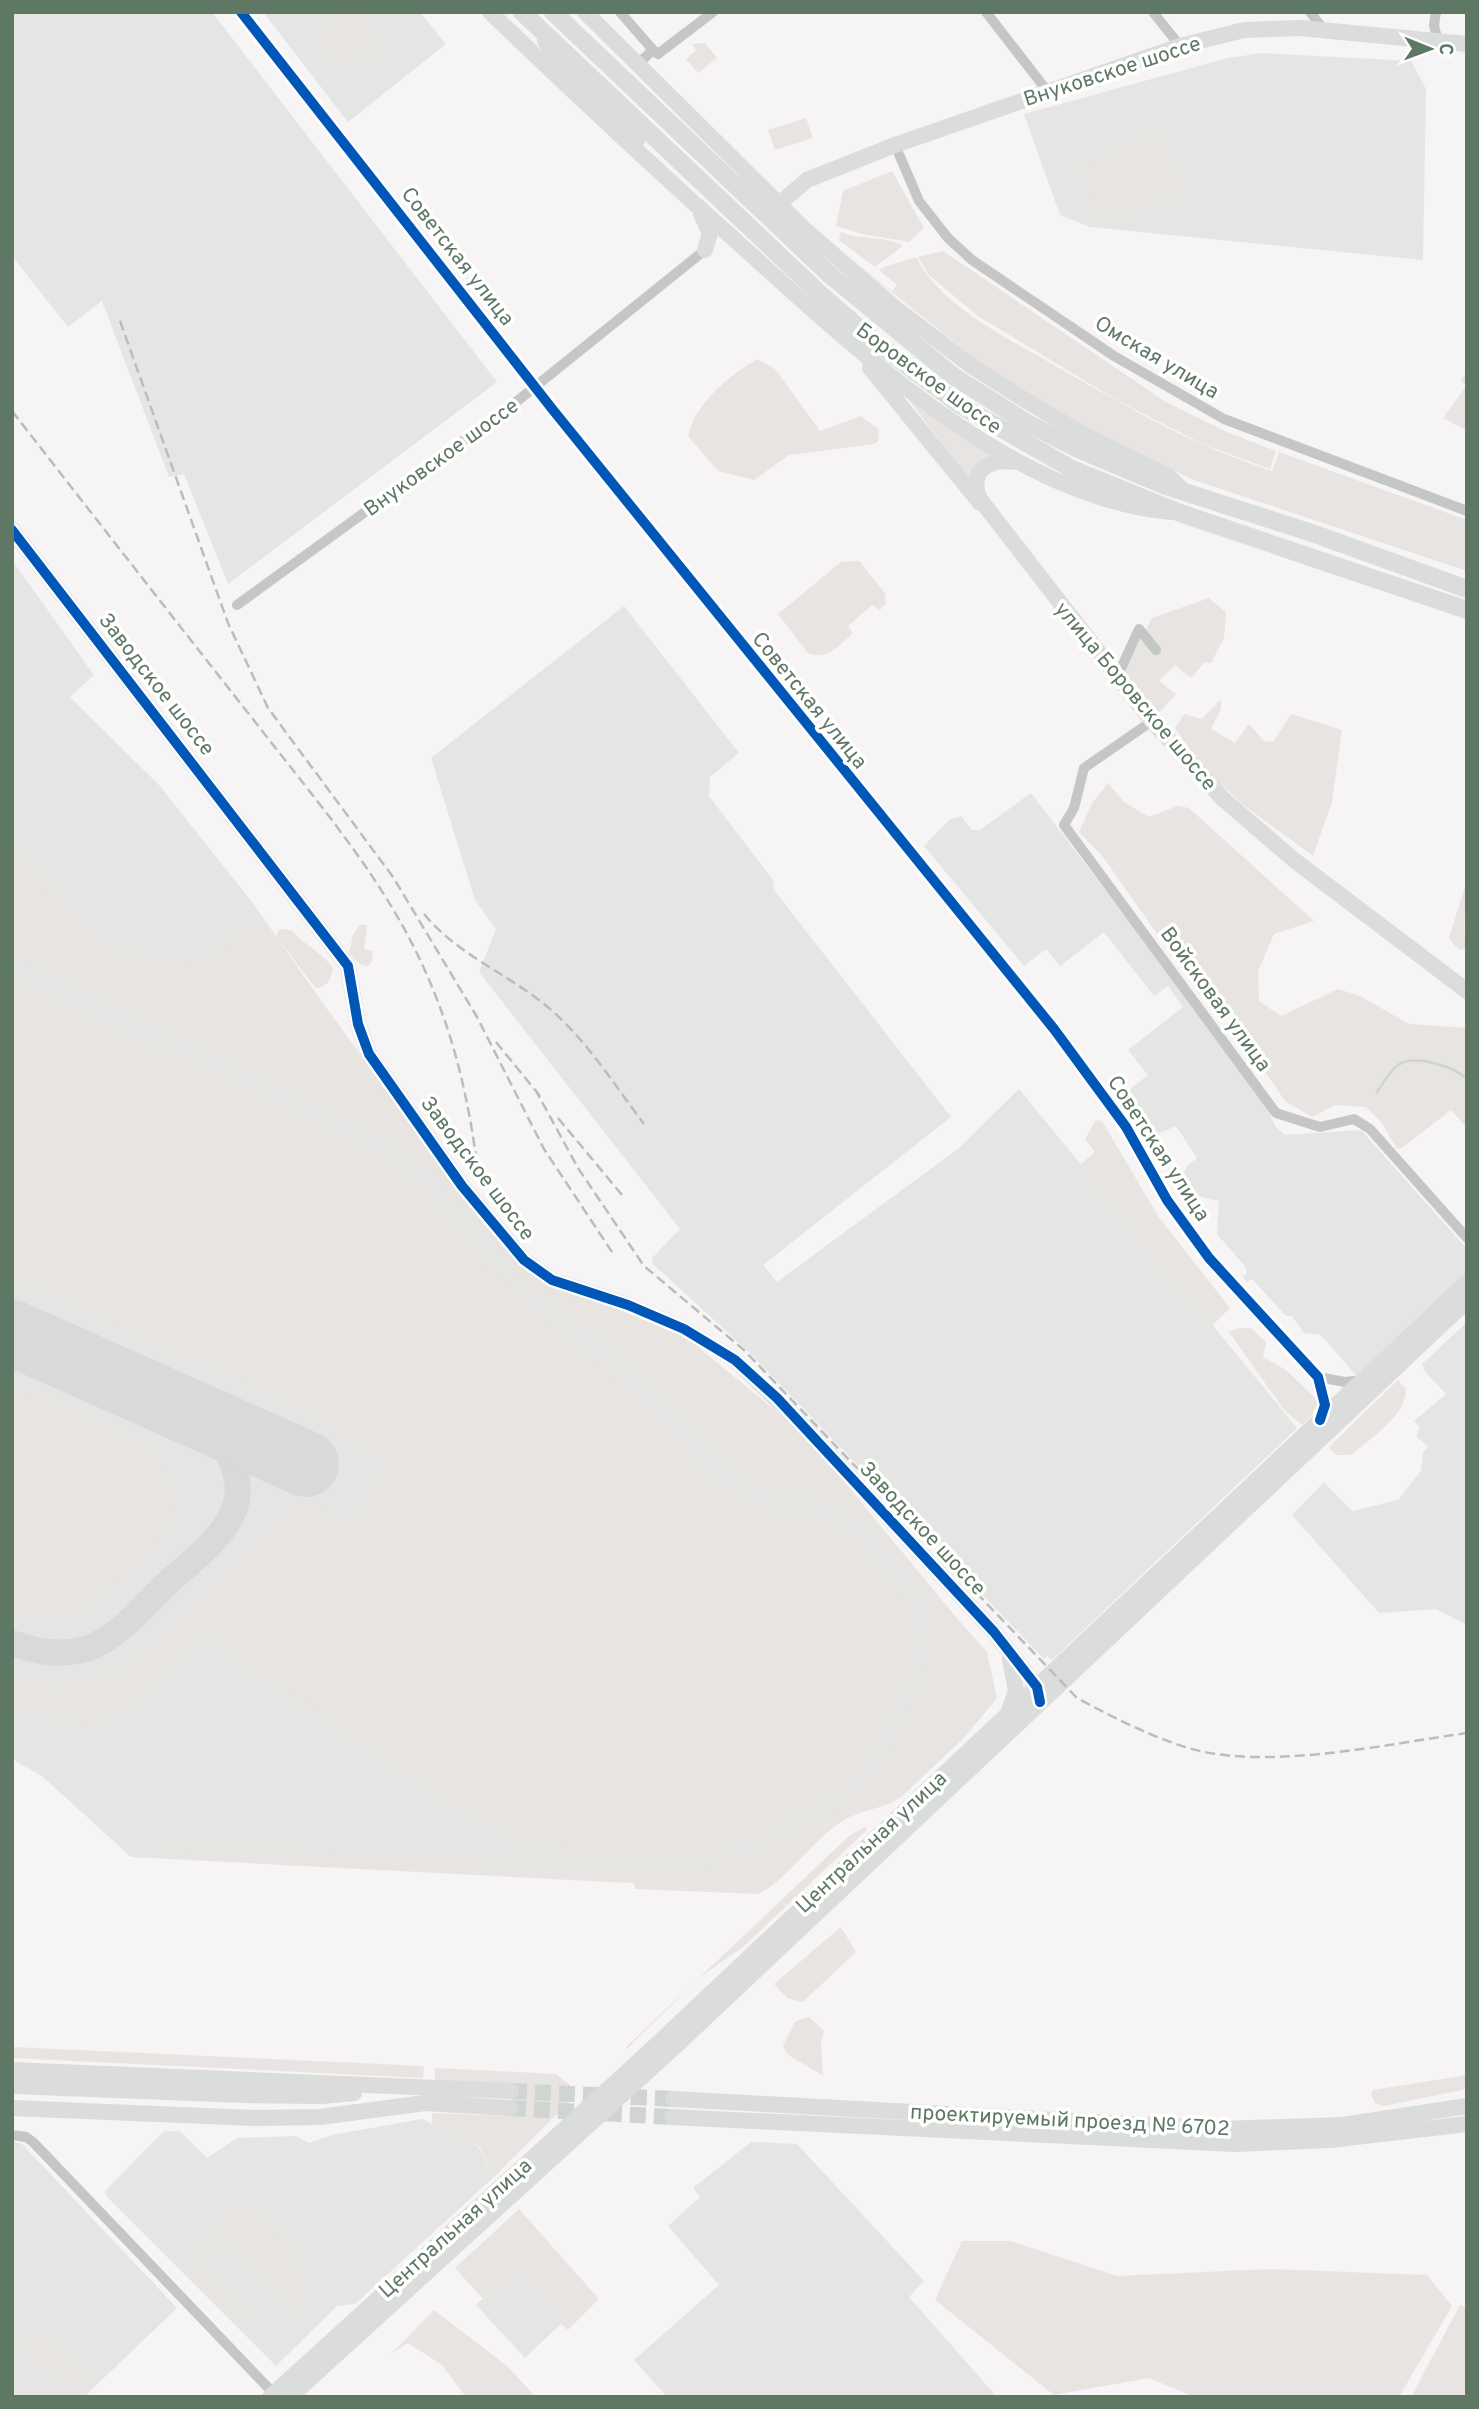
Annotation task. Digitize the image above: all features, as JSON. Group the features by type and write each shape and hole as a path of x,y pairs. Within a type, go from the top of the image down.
{"main road":[{"path":"491,12 667,178 856,350 938,411 1050,478 1100,497 1143,509 1180,513"},
{"name":"Боровское шоссе","path":"522,12 819,293 901,362 960,405 1043,455 1180,513 1467,610"},
{"name":"Боровское шоссе","path":"553,12 829,274 914,346 961,381 1038,429 1089,454 1186,493 1467,589"},
{"path":"586,15 639,63 779,204 899,311 973,367 1073,429 1168,475 1186,493"},
{"path":"536,27 557,57 616,116 667,178"},
{"name":"Внуковское шоссе","path":"779,204 807,180 895,145 1180,46 1255,29 1324,30 1467,44"},
{"path":"697,205 710,233 705,250"},
{"path":"705,250 724,241 743,247"},
{"name":"улица Боровское шоссе","path":"856,350 989,513 1152,721 1210,786 1263,835 1467,991"},
{"path":"989,513 977,492 978,477 983,468 996,460 1023,463"},
{"name":"Заводское шоссе","path":"12,530 348,966 358,1024 369,1054 462,1186 524,1260 552,1280 628,1305 684,1329 735,1360 777,1398 1005,1647 1039,1695"},
{"path":"1448,582 1467,583"},
{"name":"Центральная улица","path":"278,2396 670,2052 1321,1420 1467,1282"},
{"name":"Центральная улица","path":"278,2396 1006,1715 1039,1695 1467,1301"},
{"path":"1005,1647 1016,1684 1015,1696 1006,1715"},
{"path":"12,2070 511,2091"},
{"path":"16,2087 321,2096 408,2087"},
{"name":"проектируемый проезд № 6702","path":"673,2099 1221,2129 1343,2125 1467,2106"},
{"path":"12,2108 254,2118 320,2117 425,2104 510,2108"},
{"name":"проектируемый проезд № 6702","path":"672,2118 1235,2144 1330,2140 1467,2124"}],"street":[{"name":"Советская улица","path":"241,12 812,734 1054,1029 1126,1127 1167,1200 1209,1258 1318,1377"},
{"path":"620,12 659,54 713,12"},
{"path":"986,12 1048,92"},
{"path":"1153,12 1180,46"},
{"path":"1310,12 1324,30"},
{"path":"1436,12 1434,25 1438,43"},
{"path":"639,63 653,50"},
{"name":"Омская улица","path":"895,145 919,201 948,238 984,268 1114,356 1224,419 1467,511"},
{"name":"Внуковское шоссе","path":"237,605 536,388 705,250"},
{"path":"1117,677 1139,629 1156,650"},
{"name":"Войсковая улица","path":"1152,721 1084,768 1074,807 1064,825 1276,1113 1320,1127 1354,1119 1370,1129 1467,1238"},
{"path":"1321,1420 1325,1405 1318,1377 1345,1382 1363,1380"},
{"path":"12,2135 26,2137 33,2142 278,2396"}],"shaded area":[{"path":"12,12 212,12 497,382 228,584 184,474 169,477 102,301 68,327 12,256"},
{"path":"263,12 420,12 446,44 348,122"},
{"path":"349,12 357,12 376,48 359,55 338,55 320,38 334,21"},
{"path":"705,43 717,58 698,73 686,59 696,50 692,44"},
{"path":"1263,53 1411,61 1426,89 1423,260 1090,227 1060,215 1024,114 1228,58"},
{"path":"806,118 813,138 775,150 768,130"},
{"path":"1161,136 1183,190 1101,219 1082,164"},
{"path":"892,171 924,228 909,242 862,234 836,226 843,191"},
{"path":"841,232 903,246 875,267 839,240"},
{"path":"828,241 892,291 897,285 880,271 881,268 916,257 942,291 976,319 1133,410 1213,449 1272,471 1279,452 1467,520 1467,571 1191,479 1040,403 979,362"},
{"path":"943,251 1166,402 1227,432 1276,451 1270,469 1205,445 1120,402 978,316 929,275 918,257"},
{"path":"757,359 775,369 820,431 861,416 878,429 879,440 875,444 789,455 754,480 718,471 688,436 692,424 715,391"},
{"path":"1467,372 1467,385 1460,381"},
{"path":"1467,385 1467,430 1443,418"},
{"path":"909,400 991,454 978,464 969,479"},
{"path":"12,560 94,675 70,697 159,785 252,902 471,1215 817,1463 987,1652 997,1698 964,1738 901,1797 868,1801 726,1888 131,1857 42,1776 12,1759"},
{"path":"859,561 885,593 886,603 880,610 872,605 848,626 853,633 833,650 821,655 808,653 778,614 841,562"},
{"path":"1209,598 1226,612 1224,638 1211,663 1205,662 1191,678 1175,665 1159,681 1176,694 1158,714 1122,673 1152,618"},
{"path":"624,606 739,753 710,777 709,796 773,880 774,890 951,1117 763,1265 777,1282 959,1148 1019,1089 1297,1428 1052,1660 1047,1656 1044,1659 750,1353 653,1264 652,1258 680,1229 479,972 496,929 475,900 431,758"},
{"path":"1221,699 1221,709 1211,729 1235,743 1249,724 1265,742 1274,741 1291,714 1342,730 1332,802 1313,856 1242,804 1200,765 1175,728 1184,714 1202,719"},
{"path":"1108,783 1124,802 1149,817 1177,806 1189,808 1314,921 1274,934 1258,971 1259,1001 1281,1016 1338,989 1360,996 1409,1024 1467,1028 1467,1128 1451,1110 1397,1149 1382,1123 1366,1107 1335,1105 1312,1117 1285,1101 1259,1063 1232,1010 1203,999 1103,857 1079,832 1092,803"},
{"path":"1031,793 1209,1026 1265,1103 1275,1126 1285,1135 1361,1130 1467,1249 1467,1273 1356,1375 1321,1335 1304,1333 1292,1316 1286,1316 1252,1279 1247,1282 1243,1277 1247,1273 1244,1265 1217,1234 1219,1201 1176,1190 1187,1166 1197,1158 1176,1126 1158,1134 1124,1094 1148,1075 1128,1050 1183,1007 1168,986 1154,996 1104,932 1060,966 1046,949 1024,966 924,846 949,820 961,816 972,830 980,830"},
{"path":"12,847 69,914 112,954 159,962 198,960 217,953 258,923 330,1013 457,1185 528,1269 687,1338 792,1424 826,1460 985,1652 995,1698 963,1737 900,1793 867,1797 725,1886 167,1857 167,1847 615,1870 712,1869 769,1847 862,1792 884,1766 929,1666 932,1623 923,1587 862,1517 842,1505 810,1496 775,1492 746,1482 604,1336 526,1286 435,1174 405,1149 343,1115 12,953"},
{"path":"1467,880 1464,923 1467,948 1459,950 1449,938"},
{"path":"360,925 367,925 364,949 373,951 372,962 367,966 359,964 349,953 353,935"},
{"path":"280,929 291,930 329,963 333,968 326,984 316,988 310,981 276,936"},
{"path":"12,983 360,1144 415,1180 516,1298 614,1376 703,1472 727,1492 773,1514 802,1515 830,1524 850,1537 899,1591 915,1634 903,1683 860,1768 842,1786 751,1837 709,1850 677,1855 528,1846 414,1777 229,1654 207,1628 124,1708 89,1724 12,1701 12,1678 47,1687 81,1685 113,1675 145,1658 299,1502 358,1527 391,1462 339,1436 329,1418 12,1275"},
{"path":"1096,1120 1102,1121 1158,1216 1230,1308 1212,1326 1081,1164 1095,1152 1085,1139"},
{"path":"1467,1322 1467,1625 1436,1609 1379,1613 1292,1515 1324,1482 1352,1511 1398,1500 1421,1471 1423,1453 1428,1447 1417,1437 1419,1427 1414,1421 1446,1394 1426,1373 1422,1364"},
{"path":"1238,1328 1251,1328 1266,1342 1263,1357 1286,1370 1318,1401 1312,1415 1302,1425 1285,1411 1229,1332"},
{"path":"1398,1380 1406,1389 1404,1399 1394,1417 1351,1455 1336,1455 1329,1447"},
{"path":"12,1386 147,1448 162,1468 170,1487 171,1505 167,1522 158,1539 129,1570 94,1600 79,1611 66,1615 43,1614 12,1604"},
{"path":"901,1797 841,1822 778,1880 758,1894 635,1889 634,1882 726,1888 868,1801"},
{"path":"865,1827 867,1830 743,1947 699,1978 627,2049 626,2047 850,1835"},
{"path":"841,1927 856,1952 803,2002 787,1998 774,1984"},
{"path":"809,2017 824,2031 821,2043 823,2076 787,2054 783,2045 796,2021"},
{"path":"12,2047 424,2066 423,2078 12,2058"},
{"path":"435,2068 556,2074 570,2085 574,2097 494,2177 479,2146 432,2124 432,2113 509,2116 511,2085 435,2081"},
{"path":"1467,2075 1467,2089 1384,2106 1375,2103 1371,2095 1373,2090"},
{"path":"422,2119 478,2146 494,2177 355,2304 337,2306 276,2366 107,2197 105,2191 164,2131 180,2131 207,2158 237,2138 296,2136 309,2143 332,2135"},
{"path":"12,2141 22,2144 177,2308 84,2397 12,2397"},
{"path":"751,2142 797,2144 924,2281 909,2297 997,2397 667,2397 634,2360 719,2285 668,2226 700,2197 693,2188"},
{"path":"519,2209 599,2299 568,2330 561,2324 569,2316 521,2264 483,2299 455,2268"},
{"path":"231,2211 251,2211 289,2248 303,2306 294,2317 279,2284 220,2239 209,2247 197,2266 252,2315 242,2319 193,2279 193,2262"},
{"path":"962,2241 1011,2241 1117,2276 1270,2269 1427,2275 1452,2306 1399,2397 1195,2397 1149,2378 1054,2395 935,2300"},
{"path":"521,2264 569,2316 525,2358 476,2305"},
{"path":"1460,2305 1467,2308 1467,2397 1411,2397"},
{"path":"434,2310 507,2366 536,2397 466,2397 442,2365 408,2343 391,2354"},
{"path":"38,2336 86,2375 78,2387 69,2386 24,2348"}],"waterway":[{"path":"1377,1092 1392,1070 1405,1062 1434,1063 1467,1079"}],"taxiway":[{"path":"12,1643 58,1653 97,1645 126,1624 219,1534 234,1509 238,1493 237,1478 225,1449 192,1414"}],"runway":[{"path":"12,1333 306,1464"}],"tunnel":[{"path":"511,2091 673,2099"},
{"path":"510,2108 672,2117"}],"railway":[{"path":"120,321 228,623 268,708 393,877 477,1017 544,1149 612,1252"},
{"path":"12,411 323,809 386,898 421,962 443,1015 459,1068 471,1123 479,1180"},
{"path":"424,914 451,940 529,993 559,1017 597,1061 644,1124"},
{"path":"496,1042 540,1096"},
{"path":"535,1089 578,1168 644,1266 744,1350 1077,1698 1157,1737 1216,1754 1251,1757 1325,1754 1467,1733"},
{"path":"558,1118 622,1195"}],"cycle path":[{"path":"241,12 553,410 1054,1029 1126,1127 1167,1200 1209,1258 1318,1377 1325,1405 1320,1420"},
{"path":"12,530 348,966 358,1024 369,1054 462,1186 524,1260 552,1280 628,1305 684,1329 735,1360 777,1398 994,1632 1037,1687 1040,1702"}]}
